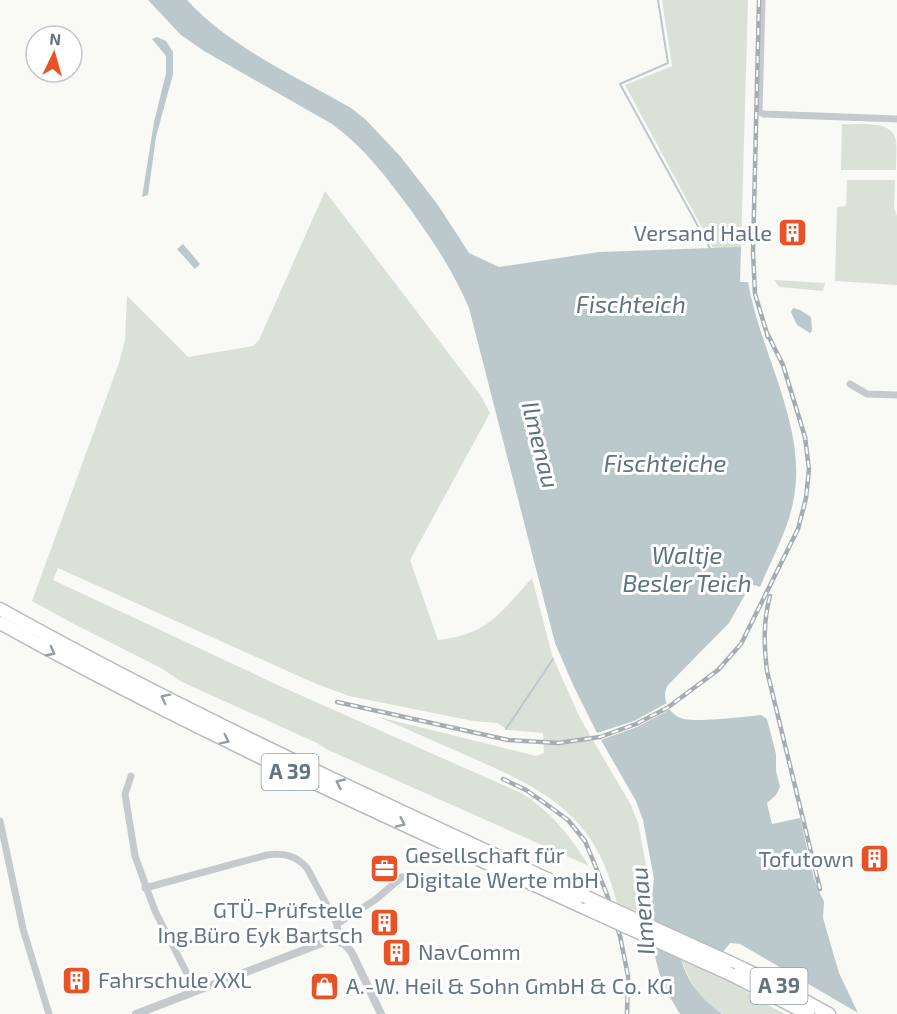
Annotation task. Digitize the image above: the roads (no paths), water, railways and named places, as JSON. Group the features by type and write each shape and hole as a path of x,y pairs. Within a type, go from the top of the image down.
{"highway":[{"name":"A 39","path":"0,609 96,662 212,721 321,774 729,962 794,994 828,1014"},
{"name":"A 39","path":"0,624 100,678 305,779 732,975 808,1014"}],"street":[{"path":"762,0 759,112 897,119"},
{"path":"850,384 867,394 897,395"},
{"path":"131,776 125,794 132,846 145,888 196,991"},
{"path":"0,821 18,908 49,1014"},
{"path":"145,888 267,855 287,855 302,862 307,868 337,924 339,941"},
{"path":"337,924 375,900 402,877"},
{"path":"136,1014 323,942 339,941 347,945 352,952 381,1014"}],"water":[{"name":"Fischteiche","path":"148,0 187,0 204,17 243,47 351,108 365,119 400,156 438,205 469,253 499,267 599,252 741,247 740,282 748,282 794,444 796,471 792,509 760,587 751,584 729,623 667,686 665,696 670,711 684,719 711,720 761,715 767,719 776,754 776,771 780,787 776,795 767,803 772,824 800,818 814,879 824,902 823,918 839,973 858,1013 740,944 730,943 723,952 678,931 680,956 689,978 703,998 722,1014 680,1014 662,984 653,949 651,905 654,879 643,820 636,801 574,687 555,643 469,308 456,281 410,209 365,153 344,133 204,51 181,35"},
{"path":"157,37 166,41 173,52 173,74 156,137 148,195 142,197 154,122 166,73 166,56 152,39"},
{"path":"183,244 200,264 195,269 177,249"},
{"path":"793,308 811,317 812,331 810,333 797,325 791,312"}],"waterway":[{"path":"658,0 668,63 620,84 711,250"},
{"path":"506,729 553,659"}],"railway":[{"path":"759,0 753,252 755,294 768,337"},
{"path":"337,702 508,740 558,743 600,737 636,724 667,708 718,670 741,644 798,529 806,498 809,469 805,437 783,365 766,331"},
{"path":"770,596 765,634 767,671 820,889"},
{"path":"503,779 526,790 568,820 585,841 606,892 620,936 628,976 627,1014"}],"place":[{"name":"Versand Halle","path":"793,233"},
{"name":"Tofutown","path":"875,859"},
{"name":"Gesellschaft für Digitale Werte mbH","path":"384,868"},
{"name":"GTÜ-Prüfstelle Ing.Büro Eyk Bartsch","path":"384,923"},
{"name":"NavComm","path":"397,952"},
{"name":"Fahrschule XXL","path":"77,980"},
{"name":"A.-W. Heil & Sohn GmbH & Co. KG","path":"325,986"}],"water label":[{"name":"Fischteich","path":"631,305"},
{"name":"Ilmenau","path":"540,445"},
{"name":"Waltje Besler Teich","path":"687,570"},
{"name":"Ilmenau","path":"643,911"}]}
